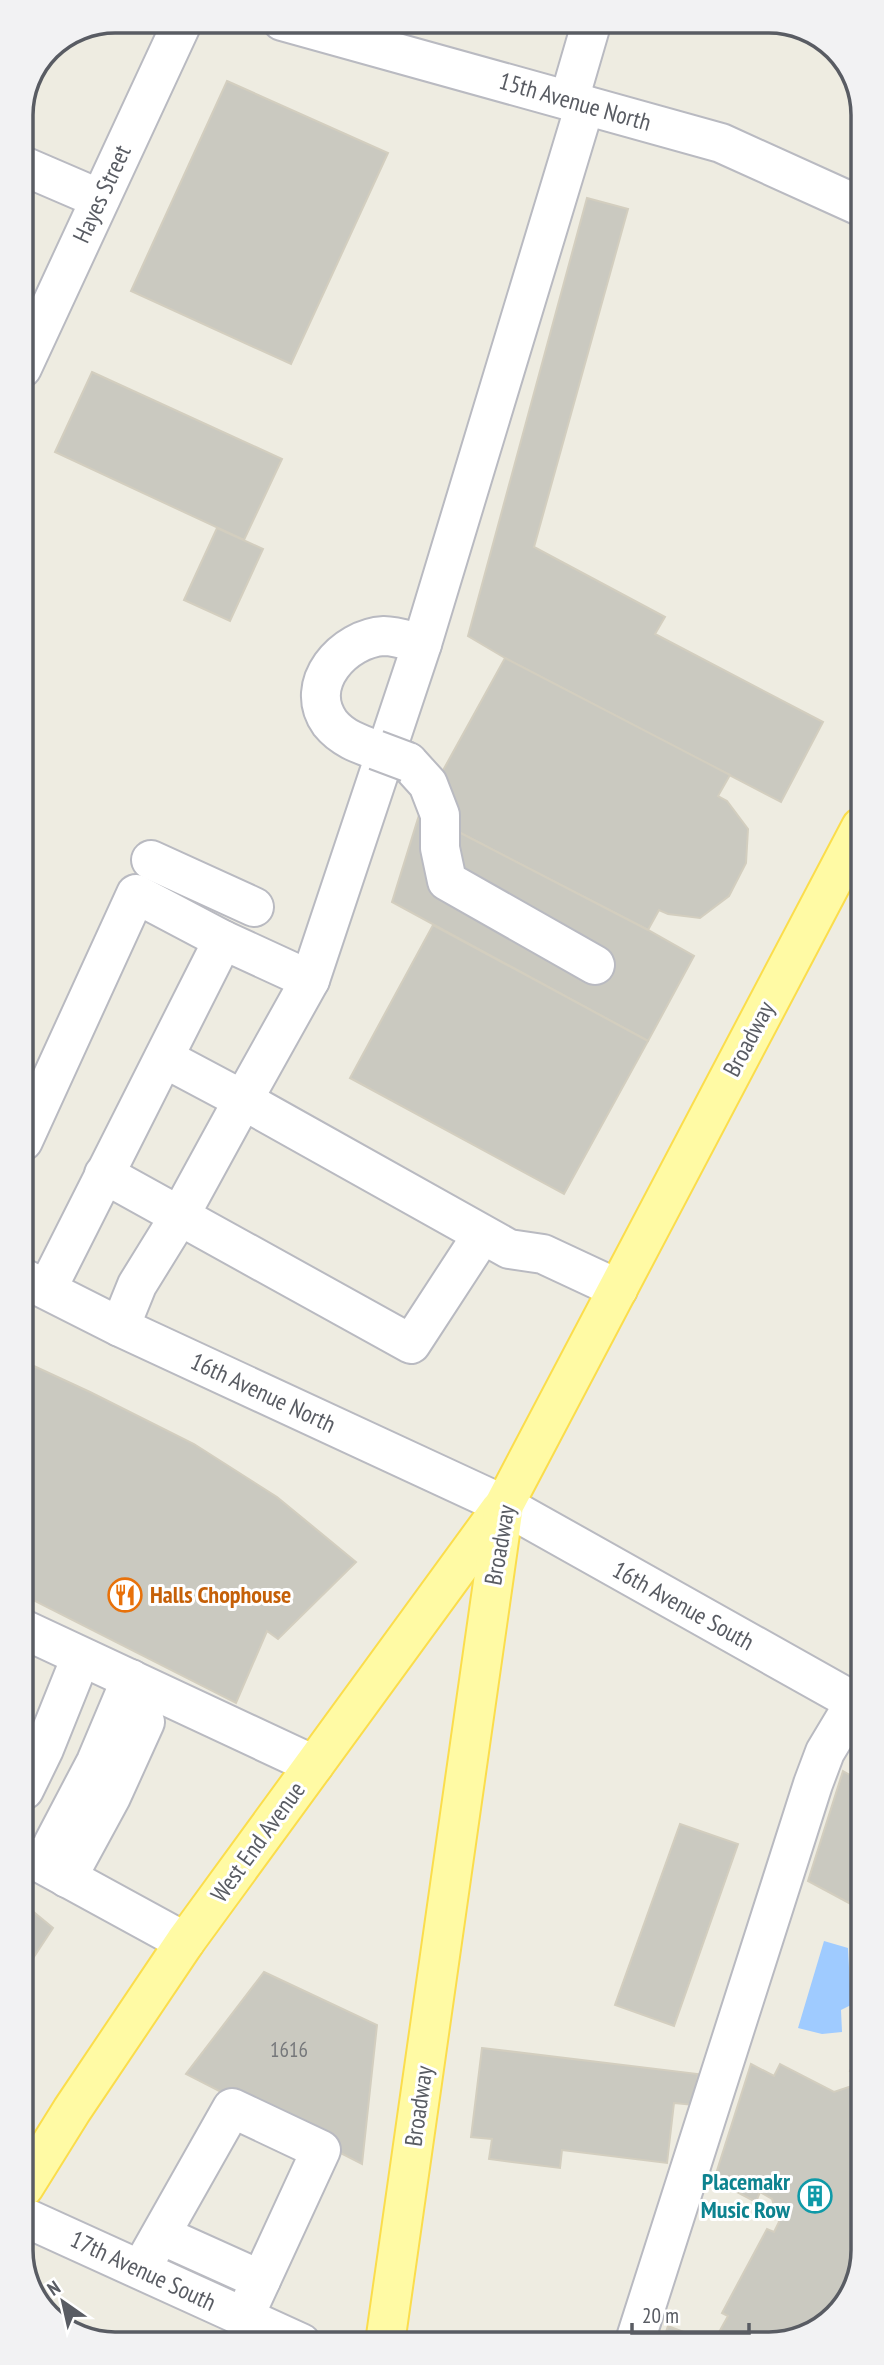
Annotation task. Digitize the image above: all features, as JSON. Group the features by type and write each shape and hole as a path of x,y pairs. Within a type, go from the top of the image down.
{"main road":[{"name":"Broadway","path":"387,2332 504,1505 851,846"},
{"name":"West End Avenue","path":"33,2173 185,1942 504,1505"}],"street":[{"name":"Hayes Street","path":"33,344 177,33"},
{"name":"15th Avenue North","path":"325,33 721,143 851,202"},
{"path":"120,1326 137,1285 179,1217 310,980 422,644 577,103 590,33"},
{"path":"33,170 100,199"},
{"path":"422,644 385,636 361,641 336,658 323,679 321,700 330,722 350,741 392,756 428,784 440,815 440,848 447,881 595,965"},
{"path":"151,860 254,907"},
{"path":"33,1119 136,894 223,940 310,980"},
{"path":"35,1283 104,1174 223,940"},
{"path":"164,1058 509,1249 543,1254 618,1289"},
{"path":"104,1174 411,1344 482,1235"},
{"name":"16th Avenue North","path":"35,1283 120,1326 504,1505"},
{"name":"16th Avenue South","path":"504,1505 851,1700"},
{"path":"33,1634 314,1765"},
{"path":"33,1770 81,1657"},
{"path":"48,1858 96,1762 131,1679"},
{"path":"638,2332 813,1784 825,1752 851,1714"},
{"path":"48,1858 111,1797 145,1722"},
{"path":"48,1858 185,1942"},
{"path":"141,2269 232,2108 321,2150 244,2316"},
{"name":"17th Avenue South","path":"33,2221 277,2332"},
{"path":"161,2235 261,2280"}],"water":[{"path":"824,1941 848,1948 851,2005 841,2010 842,2032 822,2034 798,2028"}],"building":[{"path":"227,81 388,153 291,364 131,291"},
{"path":"587,198 628,209 534,547 665,617 655,634 823,722 781,802 468,636"},
{"path":"92,372 282,459 244,540 55,452"},
{"path":"217,528 263,549 230,621 184,600"},
{"path":"505,658 730,775 718,796 727,801 748,829 746,863 729,896 700,918 668,914 659,910 648,930 420,812"},
{"path":"420,812 694,956 648,1041 392,902"},
{"path":"433,925 648,1041 564,1194 350,1078"},
{"path":"33,1366 194,1444 277,1497 356,1562 278,1639 267,1631 236,1703 33,1600"},
{"path":"843,1771 851,1776 851,1904 808,1881"},
{"path":"680,1824 738,1844 674,2026 615,2005"},
{"path":"33,1911 53,1928 33,1958"},
{"path":"264,1972 377,2025 362,2164 186,2074"},
{"path":"482,2048 698,2074 694,2105 674,2103 667,2163 562,2150 560,2168 489,2159 492,2139 471,2137"},
{"name":"Placemakr Music Row","path":"751,2064 774,2076 780,2064 834,2092 851,2086 851,2250 842,2286 834,2300 823,2311 790,2329 769,2332 719,2332 728,2316 722,2313 767,2229 774,2232 779,2222 772,2199 760,2192 756,2202 714,2180"},
{"name":"Placemakr Music Row","path":"668,2326 684,2332 666,2332"}],"place":[{"name":"Halls Chophouse","path":"125,1595"},
{"name":"Placemakr Music Row","path":"815,2196"}]}
